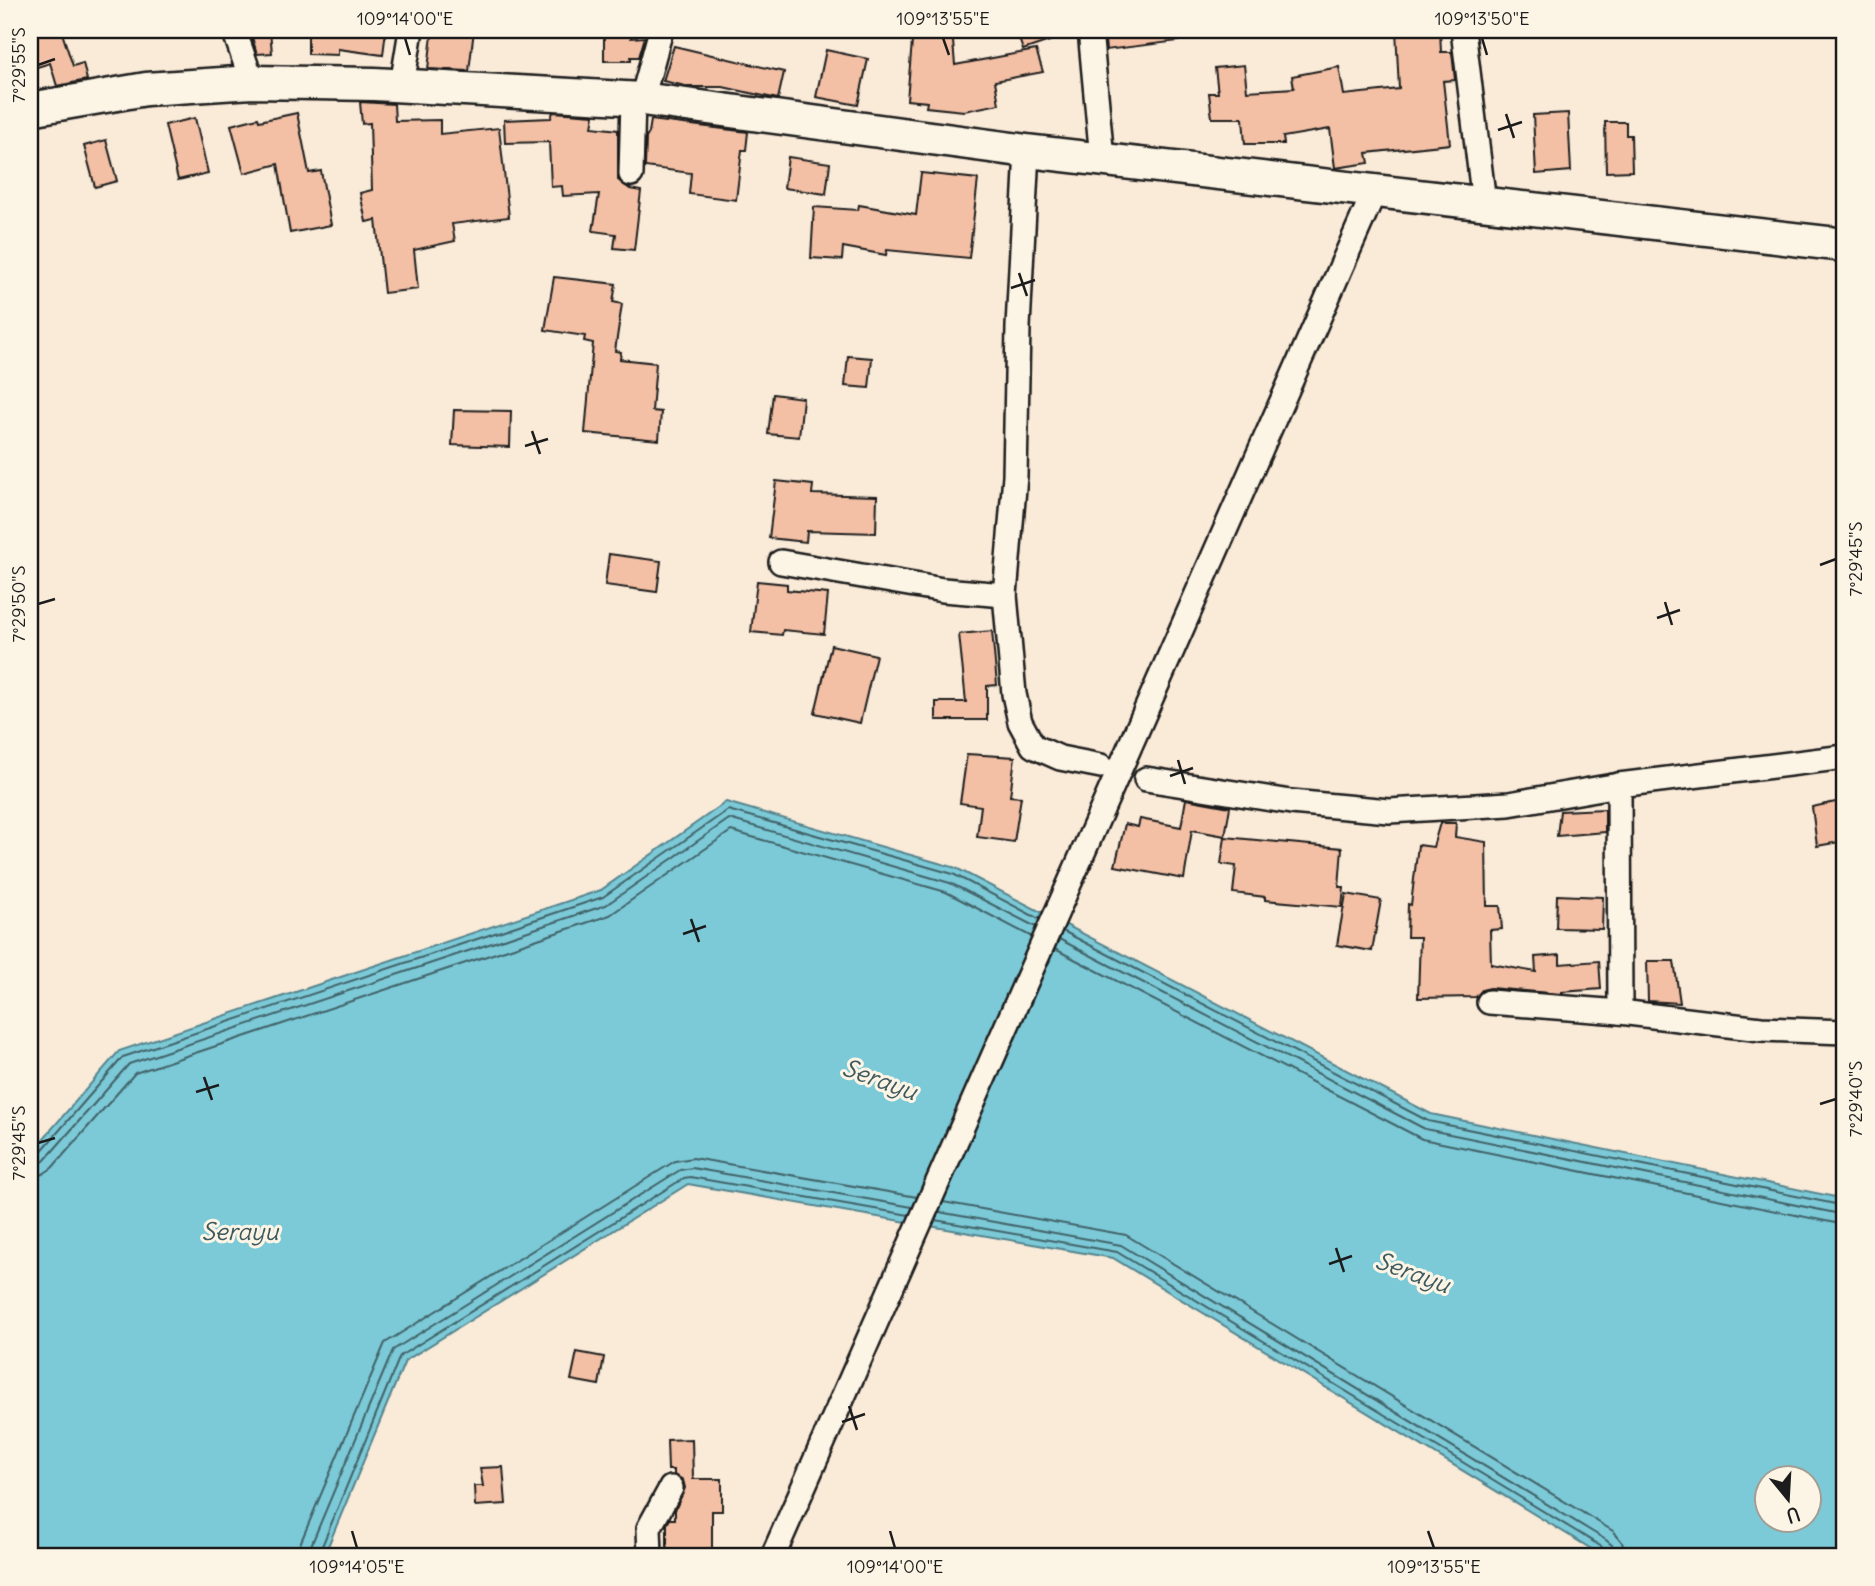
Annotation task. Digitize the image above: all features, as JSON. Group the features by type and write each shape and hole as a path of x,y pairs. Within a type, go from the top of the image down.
{"main road":[{"path":"30,109 146,89 252,82 402,85 638,99 1027,151 1845,245"}],"street":[{"path":"234,30 252,82"},
{"path":"402,85 411,30"},
{"path":"631,174 638,99 661,30"},
{"path":"1090,30 1102,159"},
{"path":"1464,30 1484,203"},
{"path":"1027,151 1018,327 1015,475 1005,595 1014,694 1020,722 1033,746 1060,758 1101,766"},
{"path":"773,1556 1375,190"},
{"path":"781,562 943,590 1005,595"},
{"path":"1146,779 1291,802 1389,811 1509,804 1619,785 1845,757"},
{"path":"1619,785 1620,1012"},
{"path":"1489,1002 1620,1012 1761,1028 1845,1031"},
{"path":"650,1556 649,1528 671,1488"}],"water":[{"name":"Serayu","path":"726,802 956,868 1431,1114 1845,1199 1845,1556 1603,1556 1113,1258 688,1184 405,1361 324,1556 30,1556 30,1154 119,1051 601,890"}],"building":[{"path":"30,30 61,30 73,66 83,63 87,80 57,86 50,63 34,68 30,55"},
{"path":"250,30 270,30 272,53 257,54"},
{"path":"308,30 386,30 383,55 338,49 338,55 308,54"},
{"path":"445,30 474,30 469,71 428,69 432,35 445,36"},
{"path":"604,30 632,30 631,38 645,37 639,57 631,57 631,61 604,61"},
{"path":"913,30 952,30 955,65 1036,50 1043,72 995,81 999,104 964,111 926,107 927,102 907,100"},
{"path":"1016,30 1073,30 1073,33 1023,50"},
{"path":"1104,30 1178,30 1179,41 1106,50"},
{"path":"1396,30 1440,30 1441,52 1452,52 1455,80 1443,81 1450,144 1367,153 1369,163 1335,168 1330,129 1283,137 1284,144 1245,144 1243,118 1212,118 1209,93 1218,93 1215,68 1244,65 1247,91 1294,88 1292,76 1339,67 1344,95 1399,89"},
{"path":"674,46 784,72 778,99 723,87 690,87 663,81"},
{"path":"826,50 868,59 858,105 816,97"},
{"path":"360,102 394,104 395,121 440,120 440,134 499,128 509,217 452,224 455,241 414,250 418,289 384,293 376,220 366,222 360,193 372,190 370,123 362,124"},
{"path":"553,112 594,115 592,127 618,130 618,180 630,189 641,191 634,250 614,248 616,234 593,231 599,194 563,196 562,186 551,187 549,142 505,143 504,120 551,118"},
{"path":"297,113 309,173 321,171 331,225 290,233 278,164 244,173 231,125"},
{"path":"1568,113 1571,171 1536,174 1533,115"},
{"path":"195,118 208,173 178,180 165,125"},
{"path":"651,120 748,132 746,150 742,150 736,200 689,194 691,173 645,167 646,138"},
{"path":"1605,122 1626,122 1626,135 1631,135 1632,171 1606,172"},
{"path":"106,140 117,181 95,187 84,146"},
{"path":"788,157 830,163 826,194 784,188"},
{"path":"921,173 978,179 969,258 887,250 886,255 843,247 842,260 811,258 814,207 858,210 859,205 916,215"},
{"path":"554,277 616,284 613,302 622,304 615,351 621,352 620,359 656,363 652,411 661,412 659,440 585,433 593,343 584,341 585,336 545,330"},
{"path":"848,356 872,358 869,388 845,386"},
{"path":"773,394 803,398 799,437 768,434"},
{"path":"454,410 511,411 510,447 452,445"},
{"path":"776,481 813,485 812,494 877,496 876,533 807,531 806,542 769,538"},
{"path":"609,554 661,561 657,592 605,585"},
{"path":"757,581 787,584 787,590 828,594 824,634 783,630 782,635 751,632"},
{"path":"992,631 997,685 987,686 987,720 936,720 936,702 966,702 959,634"},
{"path":"831,645 876,655 860,723 815,713"},
{"path":"967,754 1015,757 1010,796 1021,797 1014,842 977,837 981,806 960,803"},
{"path":"1186,799 1230,807 1225,836 1192,830 1184,879 1115,866 1125,824 1138,827 1140,819 1181,827"},
{"path":"1845,800 1845,841 1817,846 1812,807"},
{"path":"1605,809 1605,832 1557,836 1560,811"},
{"path":"1440,823 1456,823 1455,837 1486,842 1487,906 1500,906 1502,929 1490,930 1491,964 1536,972 1535,957 1560,955 1560,964 1599,961 1601,989 1562,994 1490,988 1482,990 1476,997 1418,998 1420,937 1407,937 1408,904 1411,905 1418,845 1433,847"},
{"path":"1225,837 1342,848 1339,887 1344,887 1342,907 1265,900 1265,897 1233,893 1236,866 1221,864"},
{"path":"1346,894 1381,900 1372,951 1337,945"},
{"path":"1557,895 1603,897 1602,929 1556,928"},
{"path":"1647,961 1674,961 1680,1003 1648,1001"},
{"path":"577,1352 604,1357 599,1385 571,1380"},
{"path":"692,1439 693,1479 722,1479 722,1511 712,1511 712,1550 667,1550 667,1524 670,1519 675,1519 675,1510 685,1488 683,1480 674,1475 674,1470 668,1470 667,1440"},
{"path":"503,1467 506,1504 475,1506 474,1486 483,1486 480,1468"}]}
